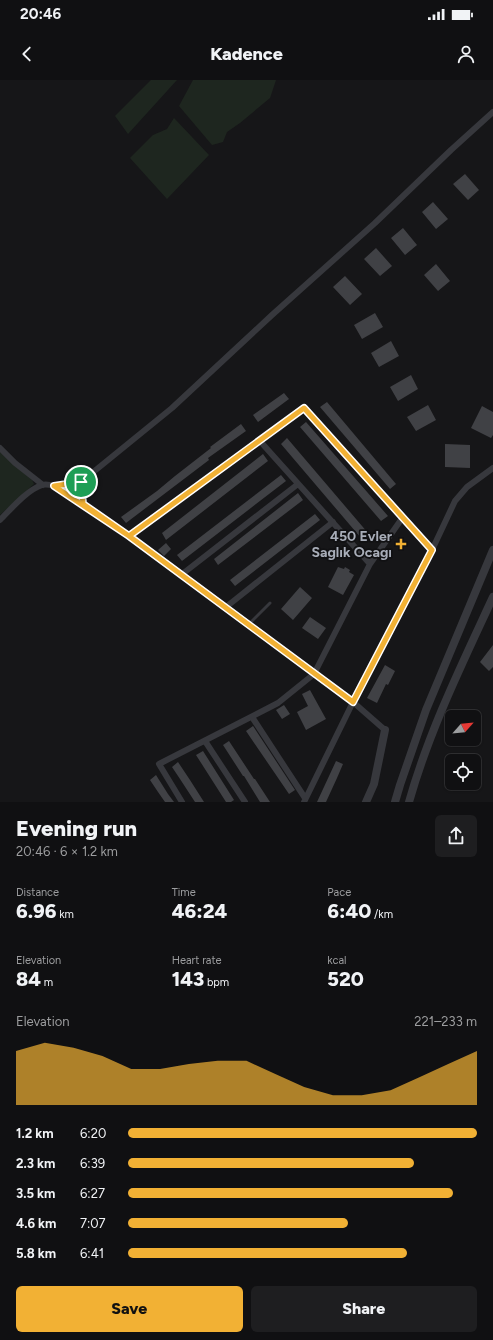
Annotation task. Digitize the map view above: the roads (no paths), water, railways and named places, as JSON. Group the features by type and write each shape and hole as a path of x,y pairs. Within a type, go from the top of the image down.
{"street":[{"path":"0,448 16,464 43,485 54,486 81,482 172,408 493,112"},
{"path":"129,536 304,408 432,550"},
{"path":"259,440 370,564"},
{"path":"304,800 432,550 455,501 467,487 493,468"},
{"path":"81,482 83,504"},
{"path":"181,575 298,484"},
{"path":"0,520 24,496 43,485"},
{"path":"54,486 129,536 226,606 353,702 385,730 374,784 366,802"},
{"path":"182,802 159,764 278,703 314,674 370,564 403,517"},
{"path":"226,606 332,522"},
{"path":"395,802 426,710 493,550"},
{"path":"409,802 414,784 436,726 493,597"},
{"path":"252,716 304,800"},
{"path":"205,741 245,802"}],"lane":[{"path":"249,624 270,603"}],"place":[{"name":"450 Evler Saglık Ocagı","path":"401,544"}]}
